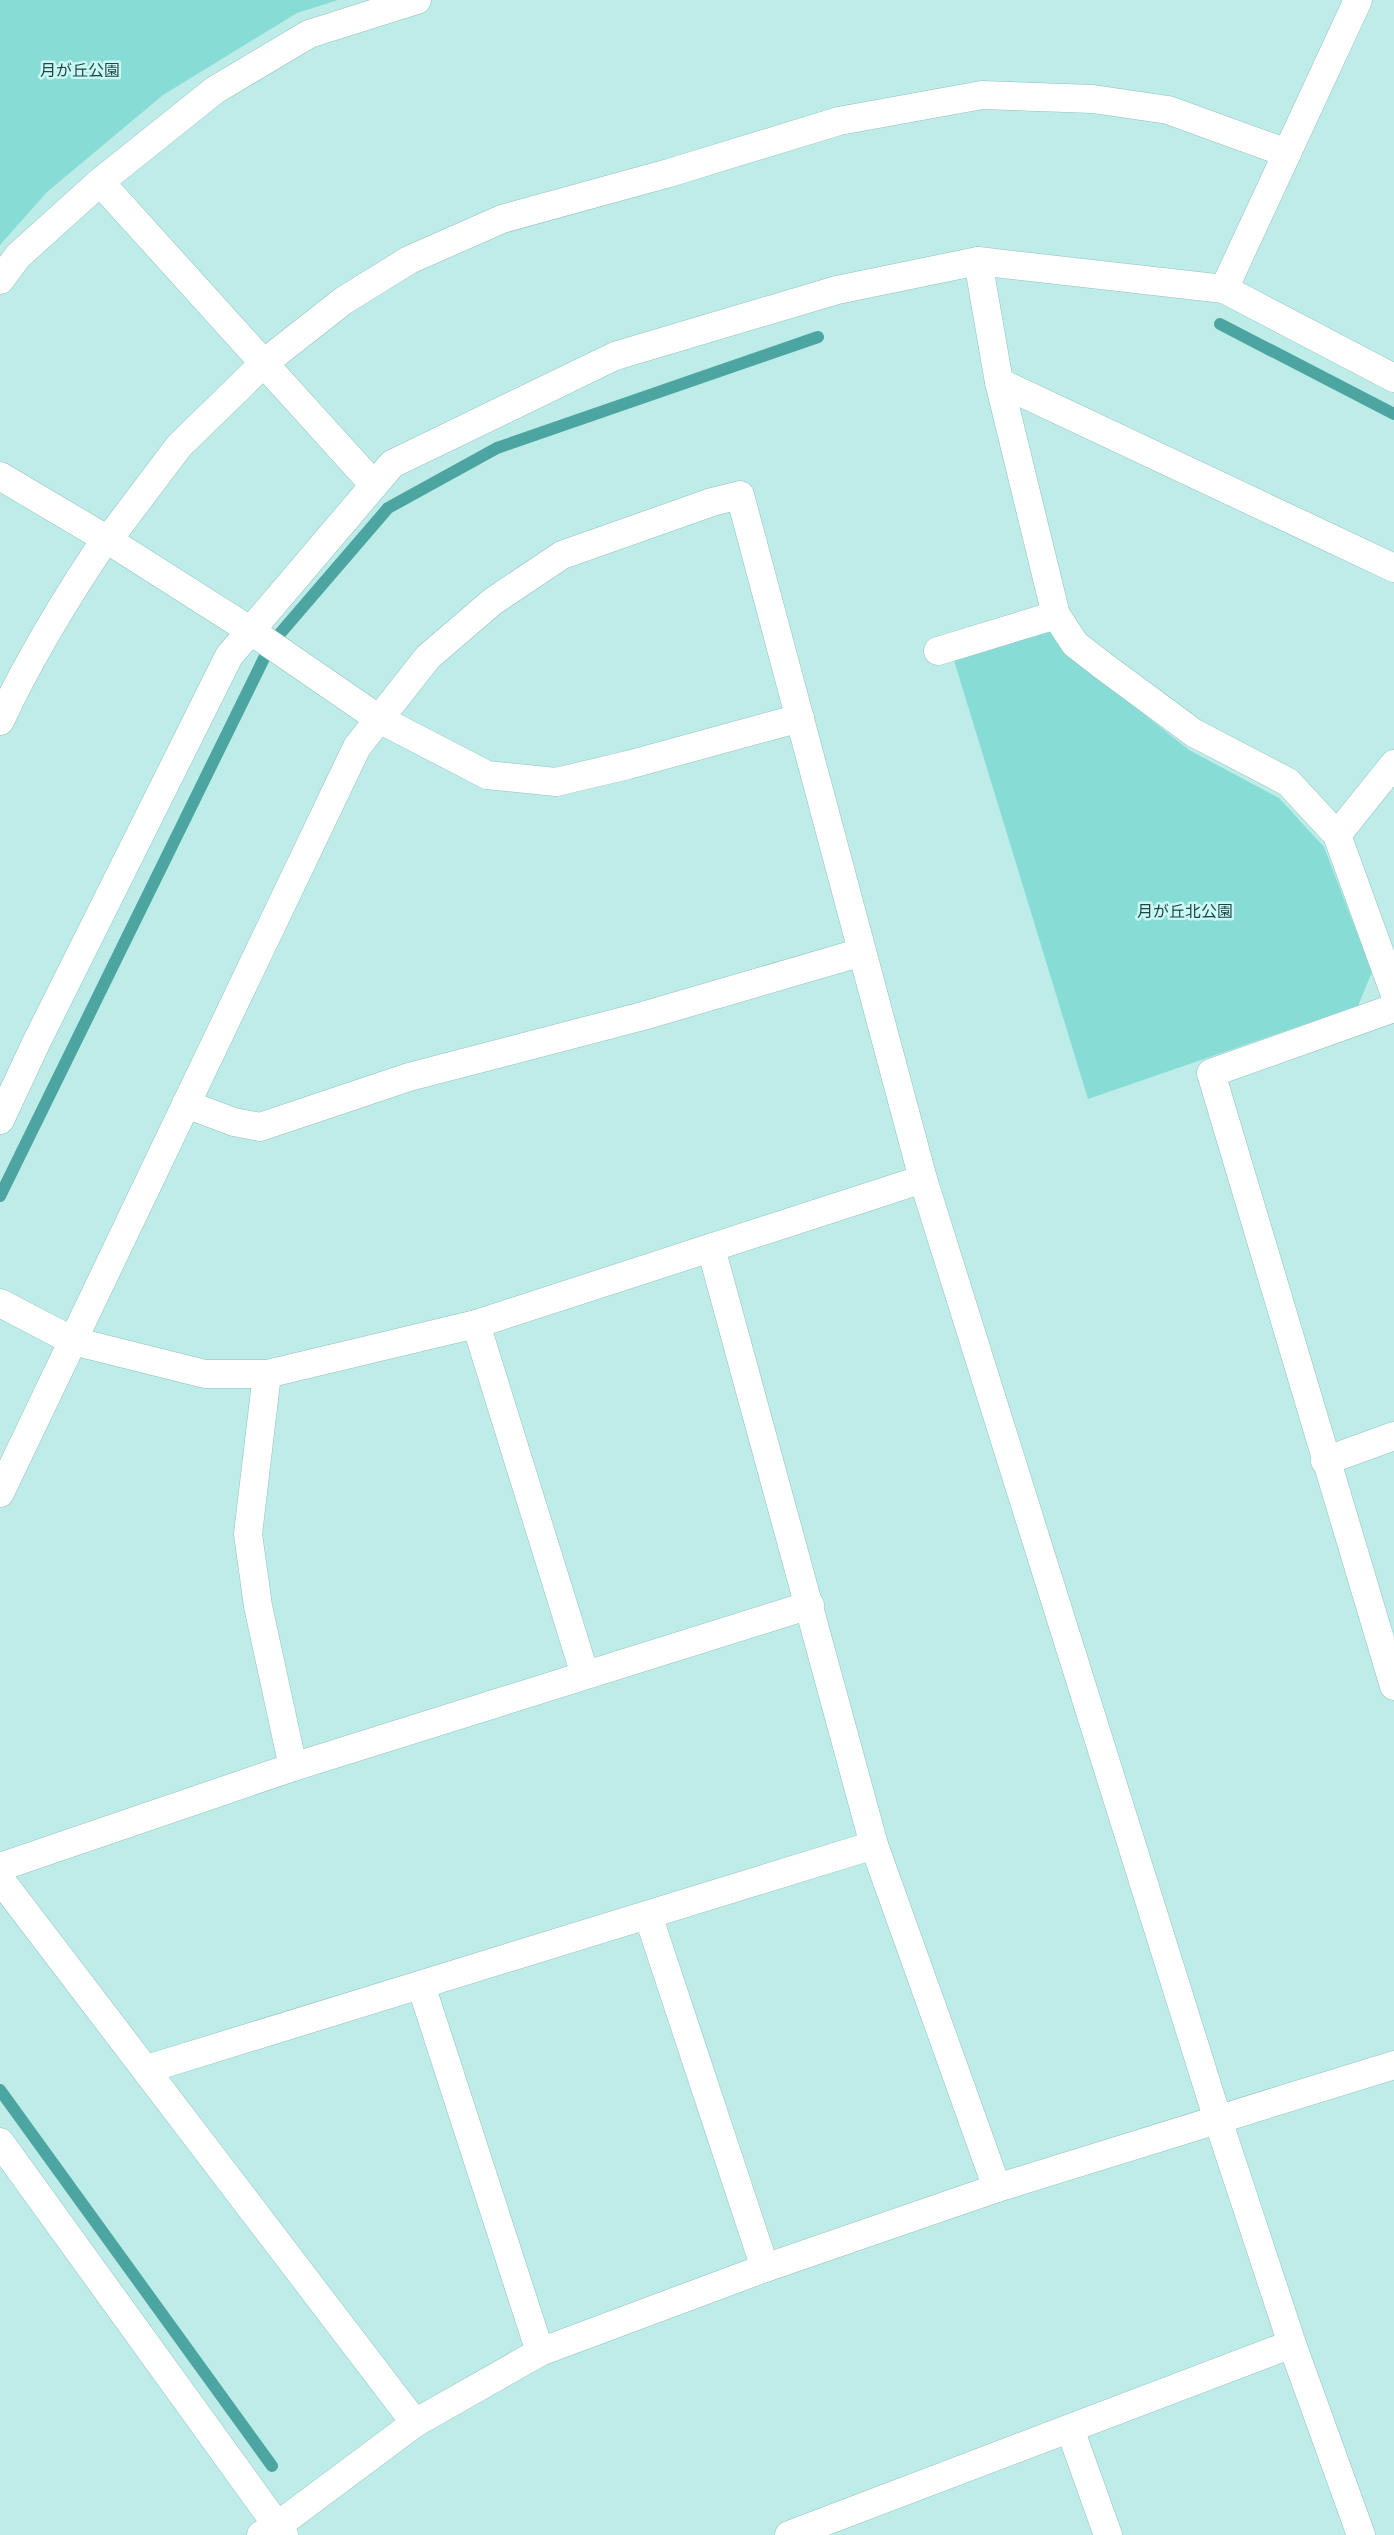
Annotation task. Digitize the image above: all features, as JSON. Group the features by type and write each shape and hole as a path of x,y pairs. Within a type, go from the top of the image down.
{"street":[{"path":"0,280 18,256 100,182 215,90 309,34 417,0"},
{"path":"1224,289 1358,0"},
{"path":"0,721 36,650 67,596 179,446 264,363 343,301 409,260 502,219 669,173 839,121 982,95 1093,99 1168,110 1287,153"},
{"path":"100,182 374,485"},
{"path":"978,261 999,382 1056,615 1075,644 1194,733 1288,782 1337,835 1394,992"},
{"path":"0,1120 40,1034 229,656 392,464 615,356 837,290 978,261 1224,289 1394,378"},
{"path":"999,382 1394,568"},
{"path":"0,476 107,540 251,631 380,719 487,776 556,782 628,765 800,718"},
{"path":"0,1493 357,747 428,657 492,602 562,555 712,502 740,495 923,1179 1218,2120 1292,2344 1361,2535"},
{"path":"938,651 1056,615"},
{"path":"1337,835 1394,764"},
{"path":"186,1104 234,1122 260,1127 409,1077 643,1016 862,952"},
{"path":"1394,1008 1211,1073 1325,1462 1394,1684"},
{"path":"0,1303 72,1341 205,1374 267,1374 476,1324 923,1179"},
{"path":"712,1248 874,1845 997,2188"},
{"path":"476,1324 585,1675"},
{"path":"267,1374 248,1534 258,1606 293,1767"},
{"path":"1325,1462 1394,1436"},
{"path":"0,1867 293,1767 810,1604"},
{"path":"147,2069 874,1845"},
{"path":"0,1879 147,2069 415,2423"},
{"path":"648,1915 765,2268"},
{"path":"421,1985 540,2352"},
{"path":"0,2142 274,2532 415,2423 540,2352 765,2268 997,2188 1394,2065"},
{"path":"790,2535 845,2525 1070,2428 1292,2344"},
{"path":"1070,2428 1108,2535"}],"green space":[{"name":"月が丘公園","path":"0,0 338,0 297,13 163,95 47,192 0,245"},
{"name":"月が丘北公園","path":"1056,615 1093,674 1189,750 1279,798 1324,847 1372,972 1358,1006 1088,1099 949,644"}],"waterway":[{"path":"1220,324 1394,414"},
{"path":"0,1196 271,644 388,508 497,448 818,337"},
{"path":"0,2090 272,2466"}]}
